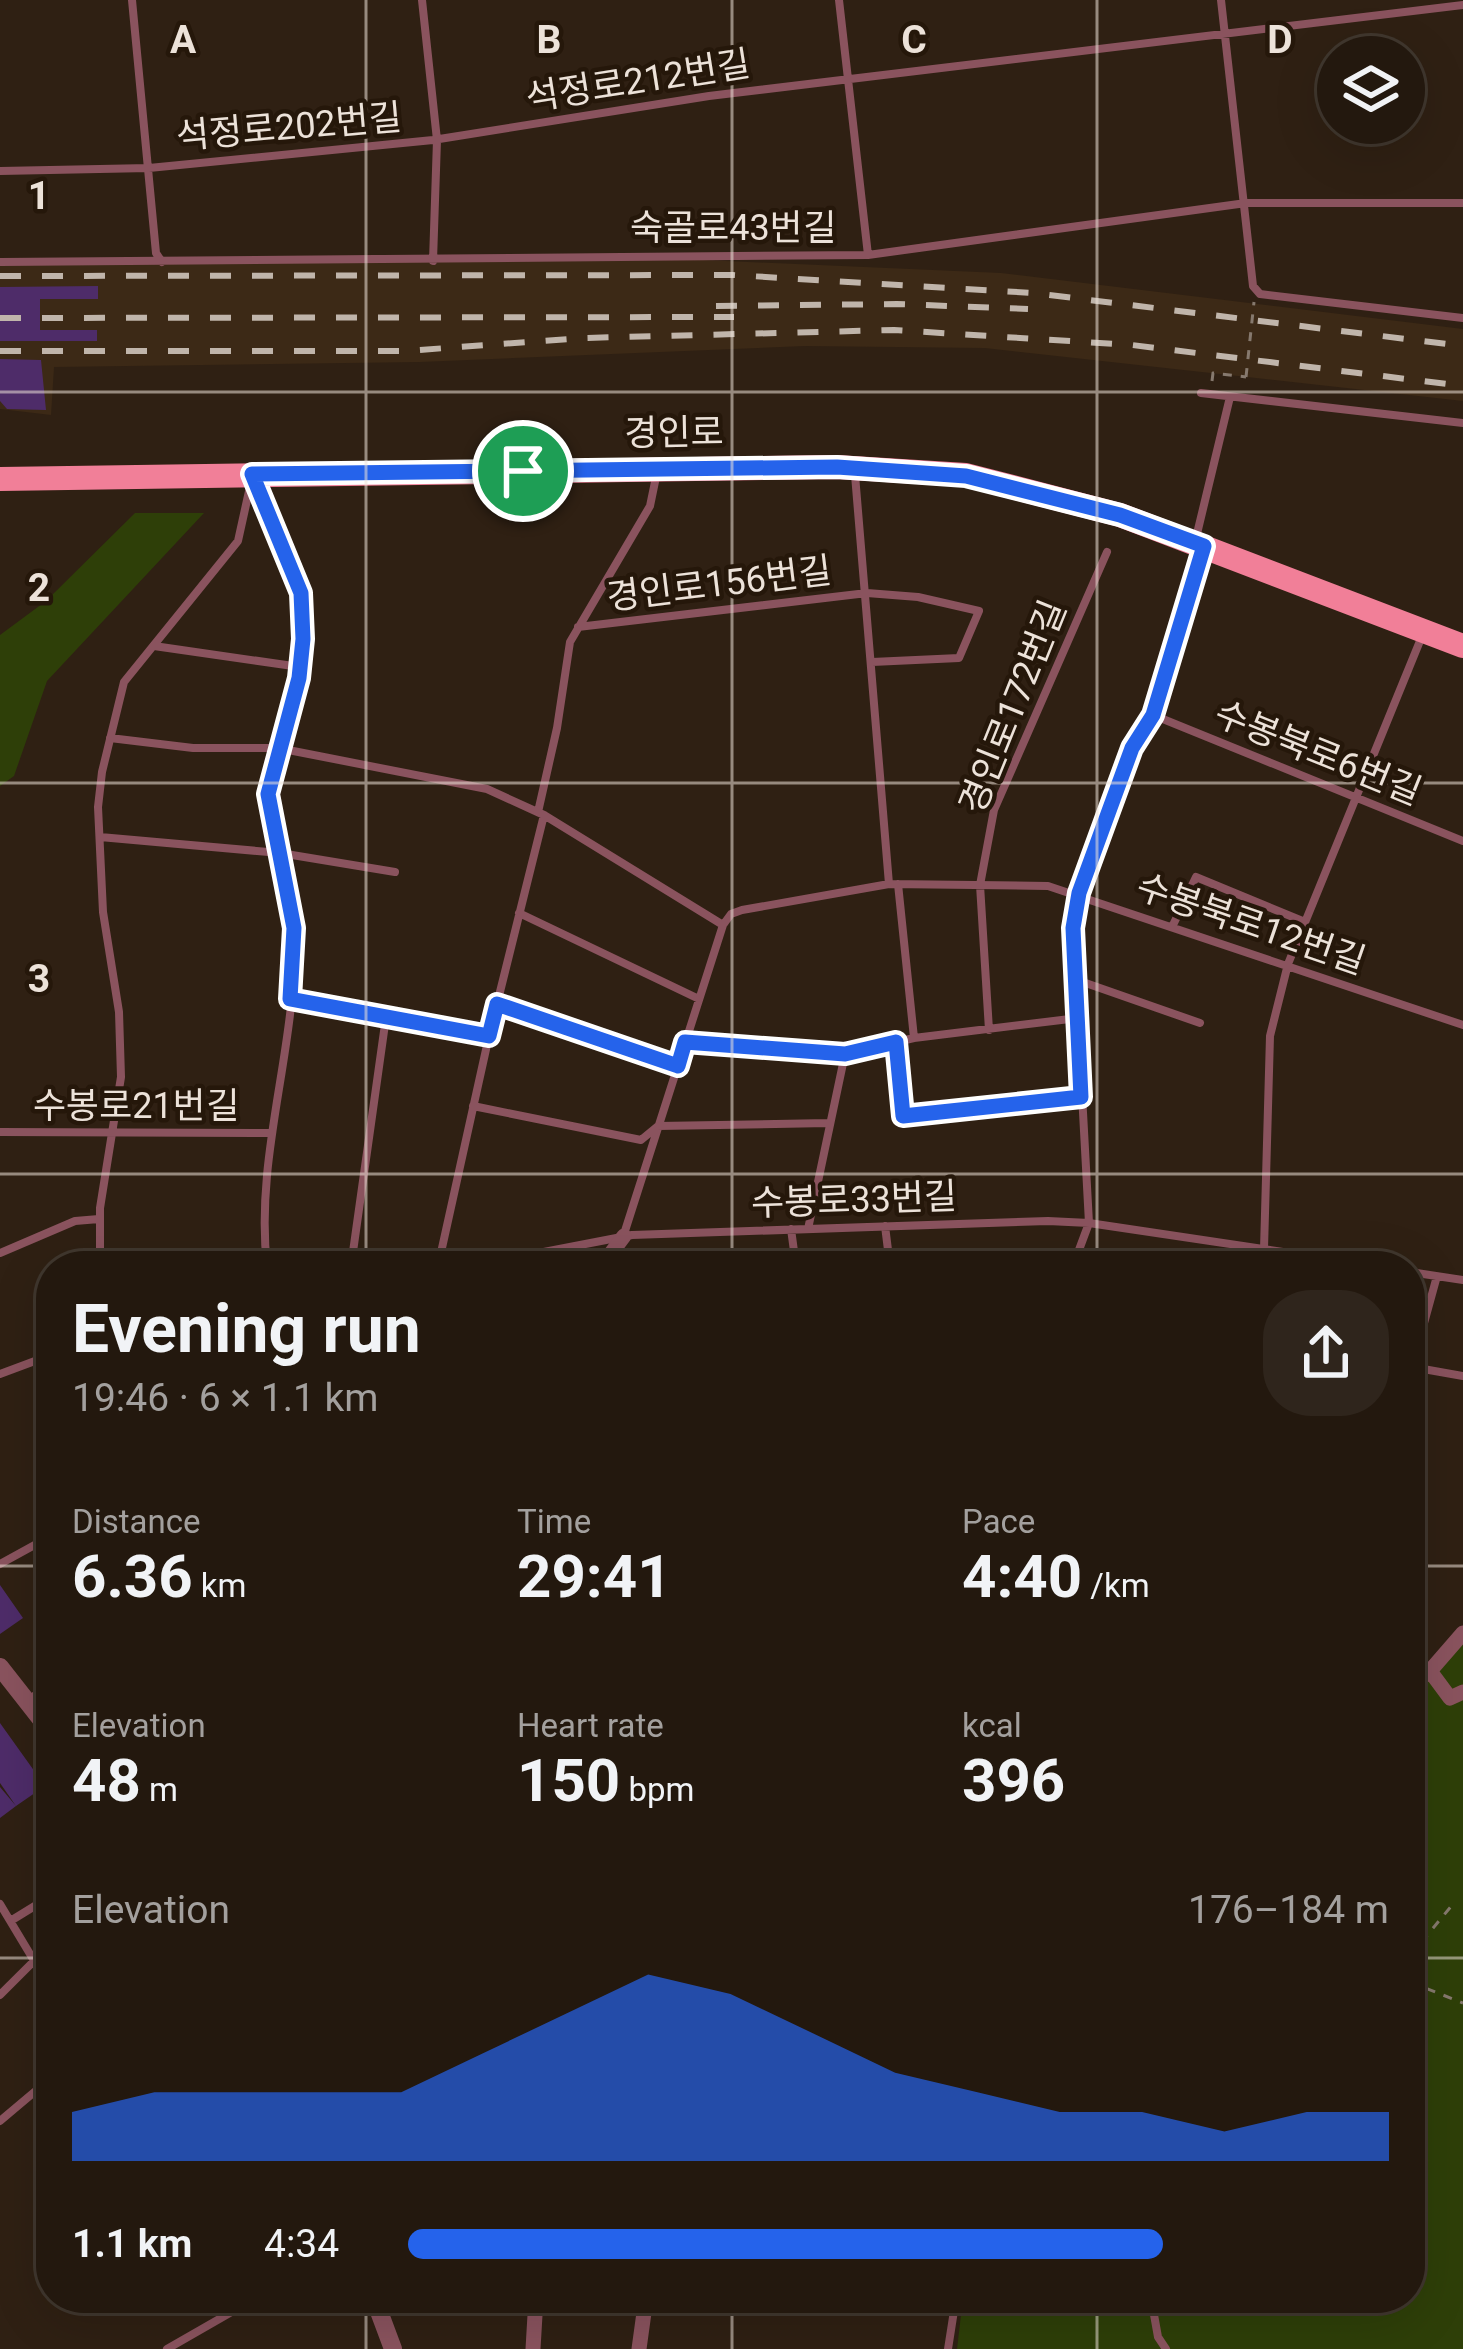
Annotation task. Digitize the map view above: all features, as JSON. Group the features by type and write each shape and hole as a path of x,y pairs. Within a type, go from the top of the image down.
{"main road":[{"name":"경인로","path":"0,479 854,468 966,476 1120,515 1463,646"}],"street":[{"path":"613,1251 624,1236"},
{"path":"1425,1675 1463,1633"},
{"path":"0,1667 36,1713"},
{"path":"1430,1671 1450,1698 1463,1692"},
{"path":"29,1704 36,1699"},
{"path":"379,2313 392,2349"},
{"path":"533,2349 536,2313"},
{"path":"639,2349 644,2313"}],"lane":[{"name":"석정로202번길","path":"132,0 156,253 162,262"},
{"path":"422,0 435,140 433,261"},
{"path":"838,0 868,255"},
{"path":"1221,0 1257,298 1463,318"},
{"name":"석정로212번길","path":"435,140 709,96 1463,5"},
{"name":"석정로202번길","path":"0,171 149,168 435,140"},
{"name":"숙골로43번길","path":"0,262 868,255 1246,203 1463,203"},
{"path":"1201,393 1463,423"},
{"path":"1079,1251 1089,1223 1073,928 1079,893 1132,748 1153,715 1199,544 1230,398"},
{"path":"854,468 894,884 914,1038"},
{"name":"경인로156번길","path":"441,1251 541,814 570,642 650,506 658,470"},
{"path":"100,1251 100,1219 121,1077 98,807 110,738 124,682 238,541 252,474"},
{"path":"252,474 301,593 300,667 268,794 294,928 264,1214 266,1251"},
{"name":"경인로172번길","path":"988,1030 980,885 994,811 1106,552"},
{"name":"경인로156번길","path":"578,628 867,593 918,597 979,611 959,658 872,662"},
{"path":"1264,1249 1270,1036 1288,964 1425,629"},
{"path":"152,645 300,667"},
{"name":"수봉북로6번길","path":"1153,715 1463,841"},
{"path":"110,738 193,748 278,748 487,789 541,814 722,925 624,1236"},
{"path":"100,837 280,853 395,872"},
{"path":"1174,925 1196,877 1305,922"},
{"name":"수봉북로12번길","path":"722,925 742,910 894,884 1048,886 1463,1025"},
{"path":"519,913 699,999"},
{"path":"1076,980 1200,1023"},
{"path":"290,999 489,1036"},
{"path":"497,1004 678,1066"},
{"path":"353,1251 386,1017"},
{"path":"685,1042 845,1054 914,1038 1078,1018"},
{"path":"896,1042 903,1116 1081,1097"},
{"path":"808,1229 845,1054"},
{"path":"473,1106 641,1140 658,1126 828,1123"},
{"name":"수봉로21번길","path":"0,1132 272,1133"},
{"path":"0,1253 75,1221 100,1219"},
{"name":"수봉로33번길","path":"548,1251 624,1236 1048,1221 1277,1251"},
{"path":"885,1226 888,1251"},
{"path":"791,1229 794,1251"},
{"path":"1240,1251 1241,1246"},
{"path":"1425,1274 1463,1280"},
{"path":"1425,1320 1437,1276"},
{"path":"0,1374 36,1361"},
{"path":"1425,1372 1463,1376"},
{"path":"0,1564 36,1544"},
{"path":"0,1904 35,1960 0,1995"},
{"path":"12,1920 36,1905"},
{"path":"0,2121 36,2091"},
{"path":"167,2349 230,2313"},
{"path":"948,2349 954,2313"},
{"path":"1154,2313 1166,2349"}],"path":[{"path":"1213,373 1246,377 1257,298"},
{"path":"1425,1938 1453,1904"},
{"path":"1425,1988 1463,2003"}],"shaded area":[{"path":"704,260 1001,273 1463,329 1463,401 985,348 805,346 420,362 54,367 51,415 0,409 0,262"}],"green space":[{"path":"135,513 204,513 47,681 14,776 0,786 0,635 46,601"},
{"path":"1463,1633 1463,2349 957,2349 961,2313 1425,2313 1425,1675"}],"building":[{"path":"98,286 98,299 40,299 40,330 97,330 97,341 0,341 0,287"},
{"path":"0,359 41,360 46,410 7,409 0,401"},
{"path":"1040,1249 1040,1251 968,1250"},
{"path":"0,1585 23,1618 0,1634"},
{"path":"0,1723 36,1773 36,1792 16,1806 0,1783"},
{"path":"0,1787 16,1806 0,1818"}],"railway":[{"path":"0,276 733,275 1033,293 1463,346"},
{"path":"716,306 897,304 1028,309"},
{"path":"0,318 734,317"},
{"path":"0,351 405,351 583,338 894,330 1132,345 1463,386"}],"route":[{"path":"837,467 966,476 1120,515 1204,546 1153,715 1132,748 1079,893 1073,928 1081,1097 903,1116 896,1042 845,1054 685,1042 678,1066 497,1004 489,1036 290,999 294,928 268,782 299,678 301,593 252,474 523,471 837,467"}]}
